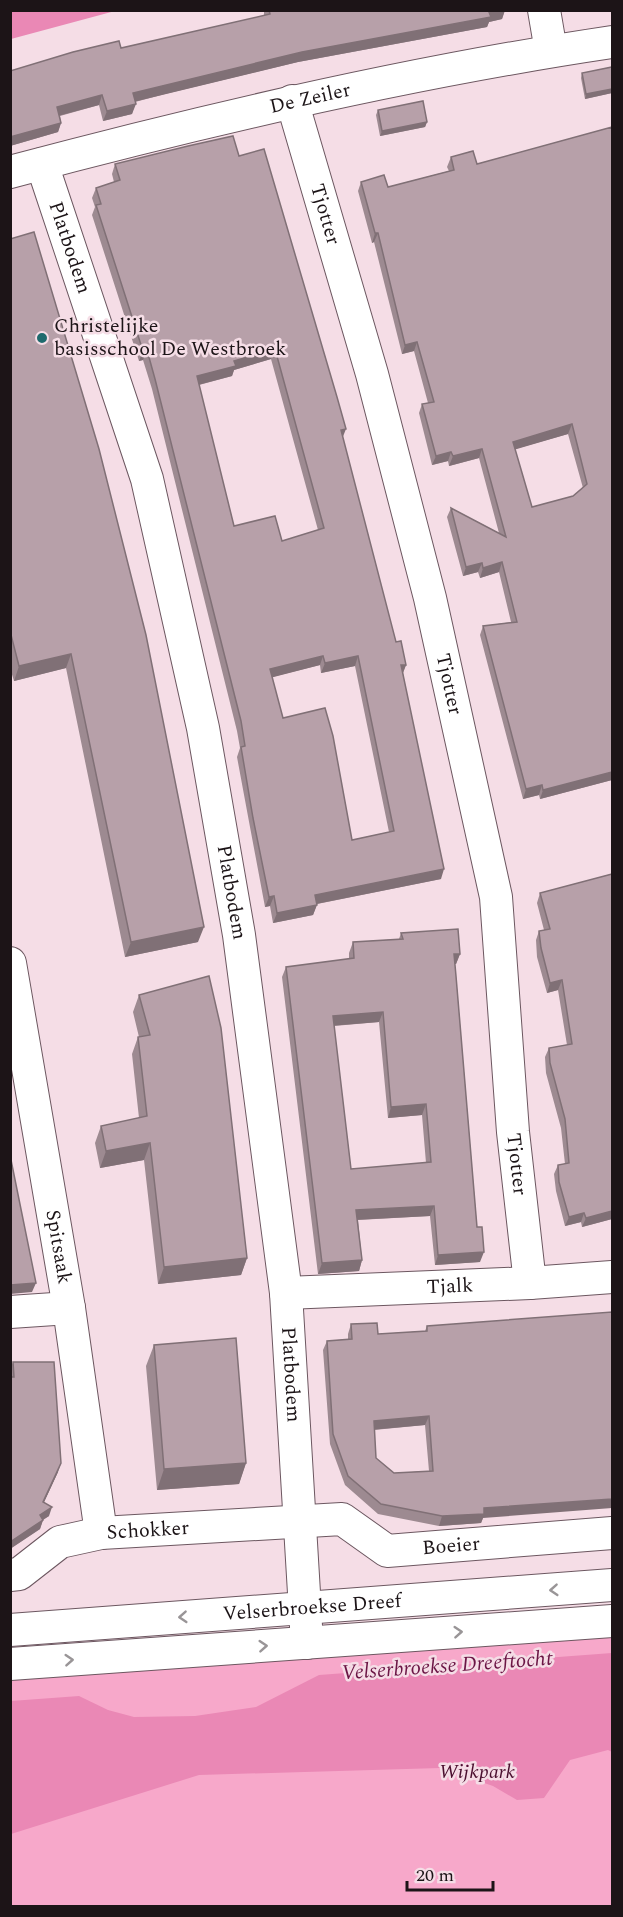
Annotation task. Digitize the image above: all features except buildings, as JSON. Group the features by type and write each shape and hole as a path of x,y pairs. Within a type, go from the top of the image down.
{"street":[{"path":"544,10 551,51"},
{"name":"De Zeiler","path":"10,172 292,101 551,51 612,42"},
{"name":"Tjotter","path":"292,101 372,374 430,598 496,897 513,1132 530,1283"},
{"name":"Platbodem","path":"42,164 147,479 203,728 239,935 286,1293 297,1522 307,1643"},
{"name":"Spitsaak","path":"10,963 69,1308 101,1533"},
{"name":"Tjalk","path":"286,1293 530,1283 612,1277"},
{"path":"10,1312 69,1308"},
{"name":"Boeier","path":"297,1522 342,1519 387,1551 612,1533"},
{"name":"Schokker","path":"10,1575 19,1575 60,1542 101,1533 297,1522"},
{"name":"Velserbroekse Dreef","path":"10,1630 612,1585"},
{"name":"Velserbroekse Dreef","path":"10,1664 612,1621"}],"green space":[{"name":"Wijkpark","path":"612,1623 612,1906 11,1906 11,1663"}],"water":[{"path":"11,10 115,10 115,11 11,39"},
{"name":"Velserbroekse Dreeftocht","path":"612,1653 612,1752 608,1750 570,1760 544,1798 517,1800 493,1786 440,1768 199,1775 11,1834 11,1701 79,1696 108,1710 134,1717 195,1716 256,1707 319,1675"}],"place":[{"name":"Christelijke basisschool De Westbroek","path":"42,338"}]}
